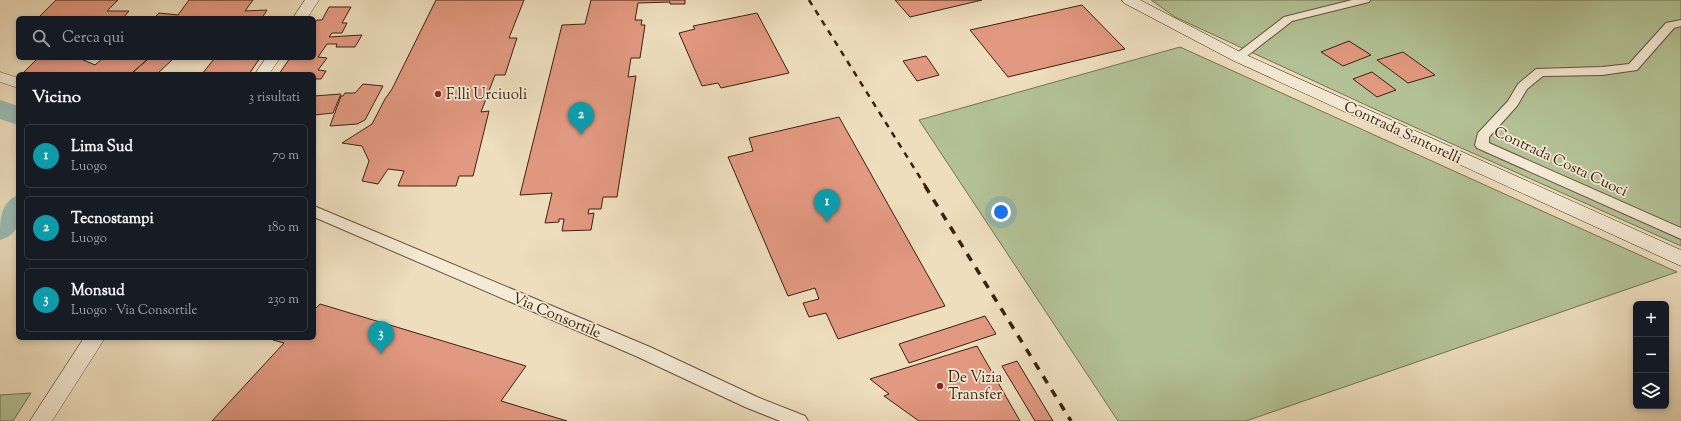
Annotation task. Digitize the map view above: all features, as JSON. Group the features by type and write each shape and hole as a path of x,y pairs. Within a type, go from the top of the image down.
{"main road":[{"name":"Contrada Santorelli","path":"1129,0 1238,57 1519,186 1681,258"}],"street":[{"path":"301,16 312,0"},
{"path":"1238,57 1288,19 1365,0"},
{"name":"Contrada Costa Cuoci","path":"1681,23 1670,25 1633,66 1602,71 1540,72 1522,87 1513,103 1483,136 1482,145 1681,234"},
{"path":"263,72 272,60"},
{"path":"0,77 16,82"},
{"name":"Via Consortile","path":"316,212 637,349 751,402 799,421"},
{"path":"40,421 94,340"}],"green space":[{"path":"1151,0 1681,0 1681,246 1392,117 1175,17"},
{"path":"1180,47 1677,272 1246,421 1118,421 919,120"},
{"path":"31,393 13,421 0,421 0,395"}],"building":[{"path":"56,0 118,0 107,11 129,11 125,16 40,16"},
{"path":"189,0 253,0 245,11 267,10 263,16 156,16 159,13 178,15"},
{"name":"F.lli Urciuoli","path":"436,0 524,0 509,38 517,38 505,75 495,75 481,112 489,111 473,176 459,176 456,186 398,186 404,171 388,169 378,184 362,181 369,161 362,146 342,143 372,124 392,89"},
{"path":"591,0 685,0 685,4 670,4 670,2 638,3 635,20 642,20 641,25 645,25 640,58 631,58 628,77 636,76 617,197 603,197 601,209 589,209 588,214 594,213 591,230 562,231 564,219 559,219 559,222 545,223 552,193 520,195 562,25 585,24"},
{"path":"895,0 982,0 910,17"},
{"path":"1082,5 1125,49 1008,77 970,30"},
{"path":"329,7 351,7 342,23 347,23 342,33 332,33 329,37 362,35 355,47 336,47 337,44 327,44 318,57 327,58 318,70 326,71 321,79 316,79 316,72 280,72 289,60 316,60 316,21 322,20"},
{"path":"757,13 789,73 721,88 718,83 702,86 679,33 695,29 693,26"},
{"path":"1349,41 1371,55 1343,66 1321,52"},
{"path":"1403,52 1435,75 1408,83 1377,60"},
{"path":"926,56 939,75 917,81 903,61"},
{"path":"36,60 84,60 95,65 101,60 147,60 133,72 24,72"},
{"path":"147,60 172,60 159,72 133,72"},
{"path":"213,60 259,60 250,72 204,72"},
{"path":"1372,72 1396,90 1377,97 1353,79"},
{"path":"363,84 383,86 365,120 357,124 330,126 341,96 345,93 355,93"},
{"path":"341,94 333,113 316,115 316,96"},
{"path":"839,117 945,306 838,339 826,313 809,317 803,303 819,299 815,288 788,296 728,157 753,151 749,138"},
{"path":"320,304 526,366 501,401 567,421 212,421 284,343 273,340 316,340 316,308"},
{"path":"985,316 996,334 909,363 899,344"},
{"name":"De Vizia Transfer","path":"977,346 1020,421 919,421 884,396 889,394 870,379"},
{"path":"1017,361 1053,421 1035,421 1002,366"}],"waterway":[{"path":"0,109 16,115"},
{"path":"0,229 16,209"}],"railway":[{"path":"809,0 926,187"},
{"path":"925,186 1071,421"}],"place":[{"name":"F.lli Urciuoli","path":"438,94"},
{"name":"Tecnostampi","path":"581,135"},
{"name":"Lima Sud","path":"827,222"},
{"name":"Monsud","path":"381,354"},
{"name":"De Vizia Transfer","path":"940,386"}]}
